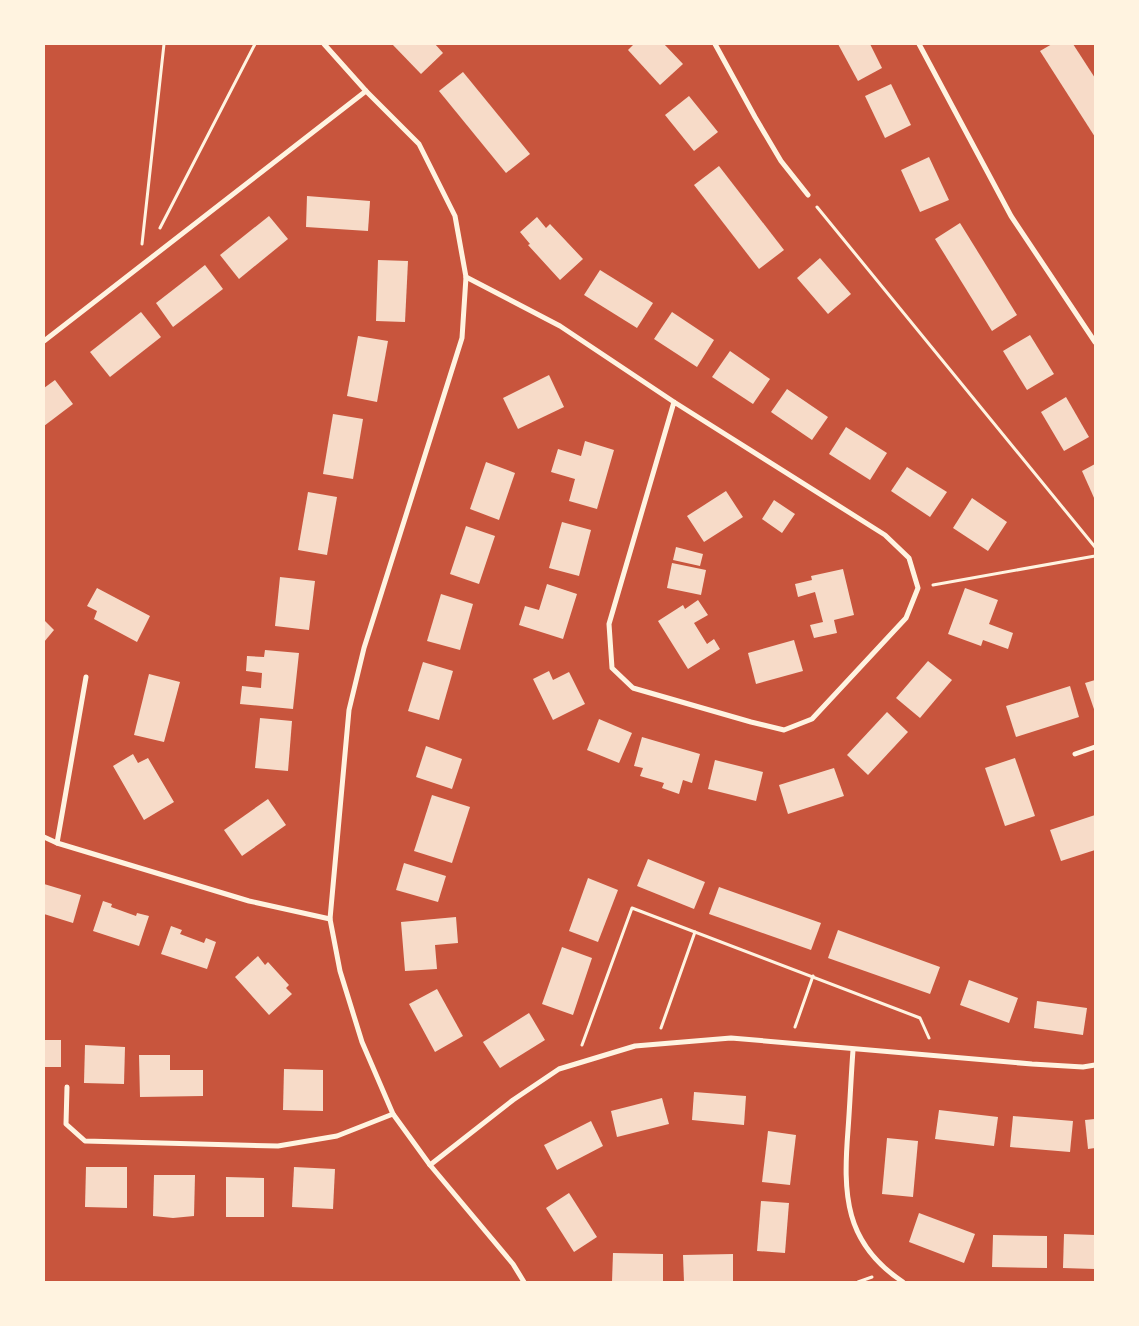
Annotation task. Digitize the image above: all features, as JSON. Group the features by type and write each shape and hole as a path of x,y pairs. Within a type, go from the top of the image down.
{"street":[{"path":"324,44 366,91 418,144 455,216 466,278 462,338 364,648 349,710 330,919 340,971 362,1042 393,1114 430,1165 513,1264 524,1282"},
{"path":"715,44 759,124 782,161 808,195"},
{"path":"919,44 1011,216 1095,342"},
{"path":"44,341 366,91"},
{"path":"466,278 560,326 674,402 885,535 909,558 918,588 906,618 812,719 784,730 633,688 612,668 609,624 674,402"},
{"path":"57,843 86,677"},
{"path":"1075,754 1095,747"},
{"path":"44,837 57,843 249,901 330,919"},
{"path":"430,1165 513,1100 559,1069 635,1046 731,1038 1032,1064 1095,1065"},
{"path":"853,1050 845,1164 846,1196 854,1226 868,1250 886,1271 903,1282"},
{"path":"67,1087 66,1124 85,1141 278,1146 337,1136 393,1114"}],"path":[{"path":"140,266 164,44"},
{"path":"158,232 255,44"},
{"path":"808,195 1095,547"},
{"path":"918,588 1095,556"},
{"path":"575,1064 632,908 920,1018 938,1056"},
{"path":"655,1044 696,932"},
{"path":"789,1044 813,976"}],"building":[{"path":"392,44 435,44 443,53 421,74"},
{"path":"634,44 664,44 683,64 660,85 628,50"},
{"path":"838,44 870,44 882,68 858,81"},
{"path":"1052,44 1073,44 1095,78 1095,137 1040,51"},
{"path":"463,72 530,154 506,173 439,91"},
{"path":"891,84 911,125 885,138 865,96"},
{"path":"689,96 718,132 694,151 665,115"},
{"path":"929,157 949,200 920,212 901,170"},
{"path":"719,166 784,250 759,269 694,185"},
{"path":"307,196 370,201 368,231 306,227"},
{"path":"269,216 288,239 239,279 220,255"},
{"path":"537,217 546,228 550,224 583,259 560,280 528,245 530,244 520,232"},
{"path":"960,223 1017,315 992,331 935,239"},
{"path":"820,258 851,294 828,314 797,278"},
{"path":"378,260 408,261 405,322 376,321"},
{"path":"205,265 223,289 173,327 156,303"},
{"path":"600,270 653,303 637,328 584,295"},
{"path":"141,312 161,337 110,377 90,352"},
{"path":"672,312 714,340 697,367 654,339"},
{"path":"1030,335 1054,374 1027,390 1003,351"},
{"path":"358,336 388,341 377,402 347,396"},
{"path":"730,351 770,379 753,404 712,377"},
{"path":"549,375 564,407 518,429 503,398"},
{"path":"55,380 73,404 44,426 44,388"},
{"path":"787,389 828,417 812,440 771,412"},
{"path":"1066,397 1089,437 1064,451 1041,412"},
{"path":"333,414 363,419 353,479 323,474"},
{"path":"846,427 887,453 870,480 829,454"},
{"path":"585,441 614,450 597,509 569,501 575,479 551,472 558,449 581,456"},
{"path":"486,462 515,473 499,520 470,509"},
{"path":"1095,464 1095,500 1082,471"},
{"path":"907,467 947,492 930,517 891,491"},
{"path":"726,491 743,517 704,542 687,516"},
{"path":"308,492 337,497 327,555 298,550"},
{"path":"972,498 1007,522 988,551 953,528"},
{"path":"774,500 795,514 782,533 762,519"},
{"path":"562,522 591,530 579,576 549,568"},
{"path":"466,526 495,536 479,584 450,574"},
{"path":"676,547 703,554 700,566 673,560"},
{"path":"672,563 706,570 701,595 667,588"},
{"path":"843,569 854,615 834,620 837,633 814,638 810,625 823,622 815,592 798,597 795,584 812,580 811,576"},
{"path":"280,577 315,581 309,630 275,626"},
{"path":"547,584 577,594 563,639 519,625 525,606 539,610"},
{"path":"97,588 150,616 137,642 94,619 97,611 87,606"},
{"path":"965,588 998,600 989,624 1013,633 1008,649 983,640 981,646 948,634"},
{"path":"441,594 473,604 460,650 427,641"},
{"path":"698,600 708,615 694,623 707,644 714,639 720,649 688,669 658,621 683,605 685,609"},
{"path":"44,620 54,630 44,642"},
{"path":"794,640 803,671 756,684 748,653"},
{"path":"265,650 299,653 293,709 240,704 242,686 261,688 262,673 246,671 247,656 264,657"},
{"path":"928,661 952,680 920,718 896,698"},
{"path":"423,662 453,671 439,720 408,711"},
{"path":"549,671 553,680 569,672 585,704 553,720 533,679"},
{"path":"149,674 180,682 164,742 134,735"},
{"path":"1095,680 1095,712 1085,683"},
{"path":"1070,686 1079,717 1016,737 1006,706"},
{"path":"887,712 908,732 868,775 847,755"},
{"path":"260,718 292,721 288,771 255,768"},
{"path":"599,719 632,733 619,763 587,750"},
{"path":"642,737 700,754 692,783 683,780 679,794 662,788 664,783 640,776 643,768 634,766"},
{"path":"426,746 462,759 452,789 416,777"},
{"path":"133,754 138,763 148,758 174,802 144,820 113,766"},
{"path":"1015,758 1035,816 1005,826 985,768"},
{"path":"715,760 763,772 756,801 708,789"},
{"path":"834,768 844,796 788,814 779,785"},
{"path":"432,795 470,807 452,863 414,851"},
{"path":"268,799 286,825 242,856 224,830"},
{"path":"1095,815 1095,850 1061,861 1050,830"},
{"path":"648,859 705,882 694,909 637,886"},
{"path":"404,863 446,876 438,902 396,890"},
{"path":"588,878 618,890 598,942 569,931"},
{"path":"44,884 81,895 73,923 44,914"},
{"path":"719,887 821,923 811,950 709,914"},
{"path":"103,901 112,904 111,907 136,916 137,913 149,916 139,946 93,931"},
{"path":"456,917 458,943 435,945 437,969 405,971 401,922"},
{"path":"171,926 182,930 180,934 204,943 206,938 216,942 207,969 161,954"},
{"path":"838,930 940,967 930,994 828,958"},
{"path":"562,947 592,958 573,1015 542,1004"},
{"path":"258,956 265,965 268,962 289,985 286,988 292,994 269,1015 235,977"},
{"path":"969,980 1018,998 1009,1023 960,1005"},
{"path":"437,989 463,1036 435,1052 409,1004"},
{"path":"1037,1001 1087,1008 1083,1035 1034,1028"},
{"path":"529,1013 545,1040 500,1068 483,1042"},
{"path":"44,1040 61,1040 61,1067 44,1067"},
{"path":"85,1045 125,1047 124,1084 84,1083"},
{"path":"139,1055 170,1055 170,1070 203,1070 203,1096 140,1097"},
{"path":"284,1069 323,1070 323,1111 283,1110"},
{"path":"694,1092 746,1096 744,1125 692,1120"},
{"path":"662,1098 669,1124 617,1137 611,1111"},
{"path":"939,1110 998,1117 994,1146 935,1139"},
{"path":"1013,1116 1073,1121 1070,1152 1010,1147"},
{"path":"1095,1119 1095,1148 1088,1149 1085,1120"},
{"path":"591,1121 603,1146 557,1170 544,1145"},
{"path":"768,1131 796,1135 790,1185 762,1182"},
{"path":"887,1138 918,1141 913,1197 882,1194"},
{"path":"86,1167 127,1167 127,1208 85,1207"},
{"path":"294,1167 335,1169 333,1209 292,1207"},
{"path":"154,1175 195,1175 194,1216 173,1218 153,1216"},
{"path":"226,1177 264,1178 264,1217 226,1217"},
{"path":"569,1193 597,1237 574,1252 546,1208"},
{"path":"761,1201 789,1203 785,1253 757,1251"},
{"path":"919,1213 975,1234 964,1263 909,1242"},
{"path":"1064,1234 1095,1235 1095,1269 1063,1268"},
{"path":"993,1235 1047,1236 1047,1268 992,1267"},
{"path":"613,1253 663,1254 663,1282 612,1282"},
{"path":"733,1254 733,1282 684,1282 683,1255"}]}
